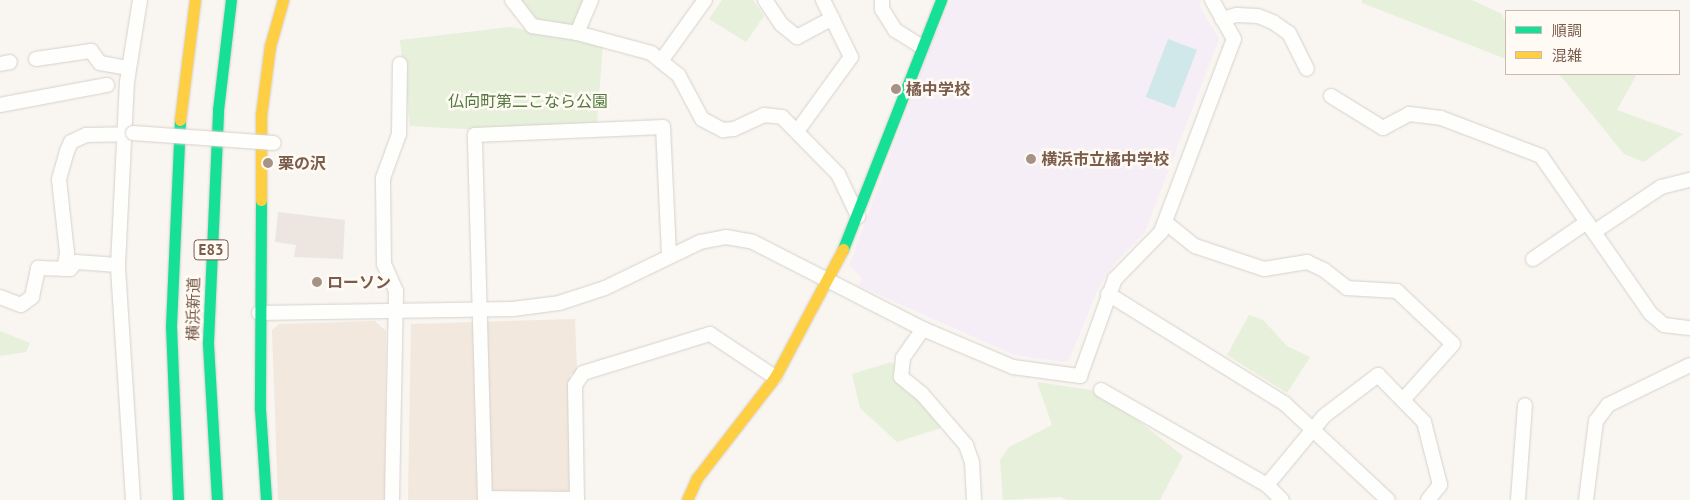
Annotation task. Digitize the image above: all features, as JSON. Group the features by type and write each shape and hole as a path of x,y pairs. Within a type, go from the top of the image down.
{"main road":[{"path":"181,112 185,0"},
{"name":"横浜新道","path":"178,500 171,326 181,112 195,0"},
{"name":"横浜新道","path":"217,500 208,342 213,197 226,35 231,0"},
{"path":"226,35 236,0"},
{"path":"266,500 260,409 261,114 270,46 283,0"},
{"path":"687,500 697,478 775,377 830,280 858,216 921,46 941,0"}],"street":[{"path":"120,80 140,0"},
{"path":"512,0 532,26 577,33 651,53 679,76 702,119 723,130 734,129 764,115 782,116 798,130 838,174 858,216"},
{"path":"577,33 591,0"},
{"path":"660,61 705,0"},
{"path":"765,0 781,24 797,37 832,18"},
{"path":"798,130 850,57 823,0"},
{"path":"882,0 882,9 895,30 921,46"},
{"path":"259,313 396,309 480,309 559,303 605,288 700,242 726,237 752,242 830,280 922,329 1013,367 1080,376 1115,279 1161,232 1234,38 1212,0"},
{"path":"1222,19 1237,14 1258,16 1273,22 1289,33 1307,69"},
{"path":"36,59 91,51 100,63 120,80 131,105 118,265 133,500"},
{"path":"392,500 396,291 384,264 383,178 399,134 400,64"},
{"path":"0,105 120,80"},
{"path":"1331,96 1383,128 1409,114 1441,118 1542,156 1650,313 1664,325 1690,328"},
{"path":"669,256 663,127 475,135 485,499 577,499 575,385 583,374 710,334 775,377"},
{"path":"64,269 67,253 59,178 71,142 86,135 129,133 274,143"},
{"path":"1532,259 1661,187 1690,180"},
{"path":"1165,222 1195,246 1264,269 1306,262 1324,270 1347,288 1397,291 1453,344 1403,400"},
{"path":"0,297 21,304 32,297 38,268 70,269 76,262 118,265"},
{"path":"1108,294 1284,403 1388,500"},
{"path":"922,329 903,358 901,377 922,394 966,445 972,462 974,500"},
{"path":"1586,500 1596,422 1608,405 1690,365"},
{"path":"1267,485 1324,416 1378,375 1424,422 1440,484 1428,500"},
{"path":"1101,390 1267,485 1282,500"},
{"path":"1518,500 1525,405"}],"shaded area":[{"name":"横浜市立橘中学校","path":"951,0 1202,0 1199,5 1219,39 1145,232 1115,263 1098,289 1069,360 1065,362 1014,355 859,286 862,278 849,266 930,47"},
{"path":"278,212 345,220 343,259 294,257 296,245 275,242"},
{"path":"575,319 577,372 570,375 574,500 408,500 411,324"},
{"path":"375,321 386,331 385,500 278,500 272,330 279,324"}],"green space":[{"path":"522,0 585,0 577,27 537,20"},
{"path":"722,0 753,0 764,16 746,42 709,19"},
{"path":"1362,0 1472,0 1502,14 1505,21 1505,59 1362,3"},
{"name":"仏向町第二こなら公園","path":"511,27 603,44 597,123 482,130 410,126 400,40"},
{"path":"1560,75 1636,75 1617,110 1683,134 1644,162 1624,154"},
{"path":"1249,315 1263,320 1287,346 1310,357 1287,393 1227,355"},
{"path":"0,331 30,343 26,352 0,356"},
{"path":"892,362 908,389 923,399 941,428 897,442 860,408 852,374"},
{"path":"1037,382 1091,390 1140,422 1183,456 1160,500 1067,500 1061,497 1003,500 1000,460 1009,447 1052,425"}],"water":[{"path":"1168,39 1197,50 1175,108 1146,97"}],"traffic: fast":[{"path":"217,500 208,342 218,110 231,0"},
{"path":"843,249 941,0"},
{"path":"178,500 171,326 180,120"},
{"path":"261,200 260,409 266,500"}],"traffic: slow":[{"path":"180,120 195,0"},
{"path":"261,200 261,115 270,46 283,0"},
{"path":"687,500 697,478 775,377 843,249"}],"place":[{"name":"橘中学校","path":"896,89"},
{"name":"横浜市立橘中学校","path":"1031,159"},
{"name":"栗の沢","path":"268,163"},
{"name":"ローソン","path":"317,282"}]}
